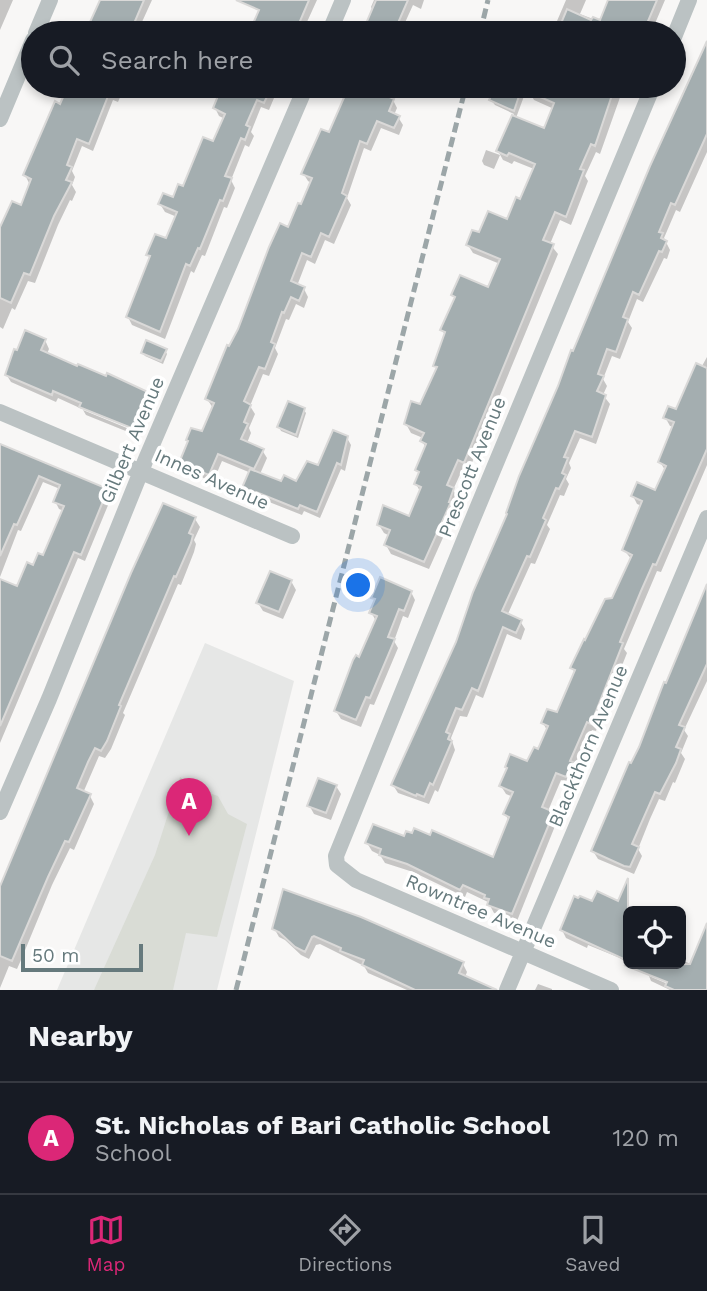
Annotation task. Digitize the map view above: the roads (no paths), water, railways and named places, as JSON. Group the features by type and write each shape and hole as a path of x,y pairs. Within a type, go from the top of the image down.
{"street":[{"path":"41,21 50,0"},
{"path":"334,21 343,0"},
{"path":"680,21 689,0"},
{"path":"0,119 21,69"},
{"name":"Gilbert Avenue","path":"0,812 49,699 141,471 301,98"},
{"name":"Prescott Avenue","path":"337,865 336,856 341,841 648,98"},
{"name":"Innes Avenue","path":"0,412 292,536"},
{"name":"Blackthorn Avenue","path":"506,990 707,518"},
{"name":"Rowntree Avenue","path":"337,865 356,880 611,990"}],"railway":[{"path":"483,21 488,0"},
{"path":"236,990 463,98"}],"place":[{"name":"St. Nicholas of Bari Catholic School","path":"189,836"}]}
